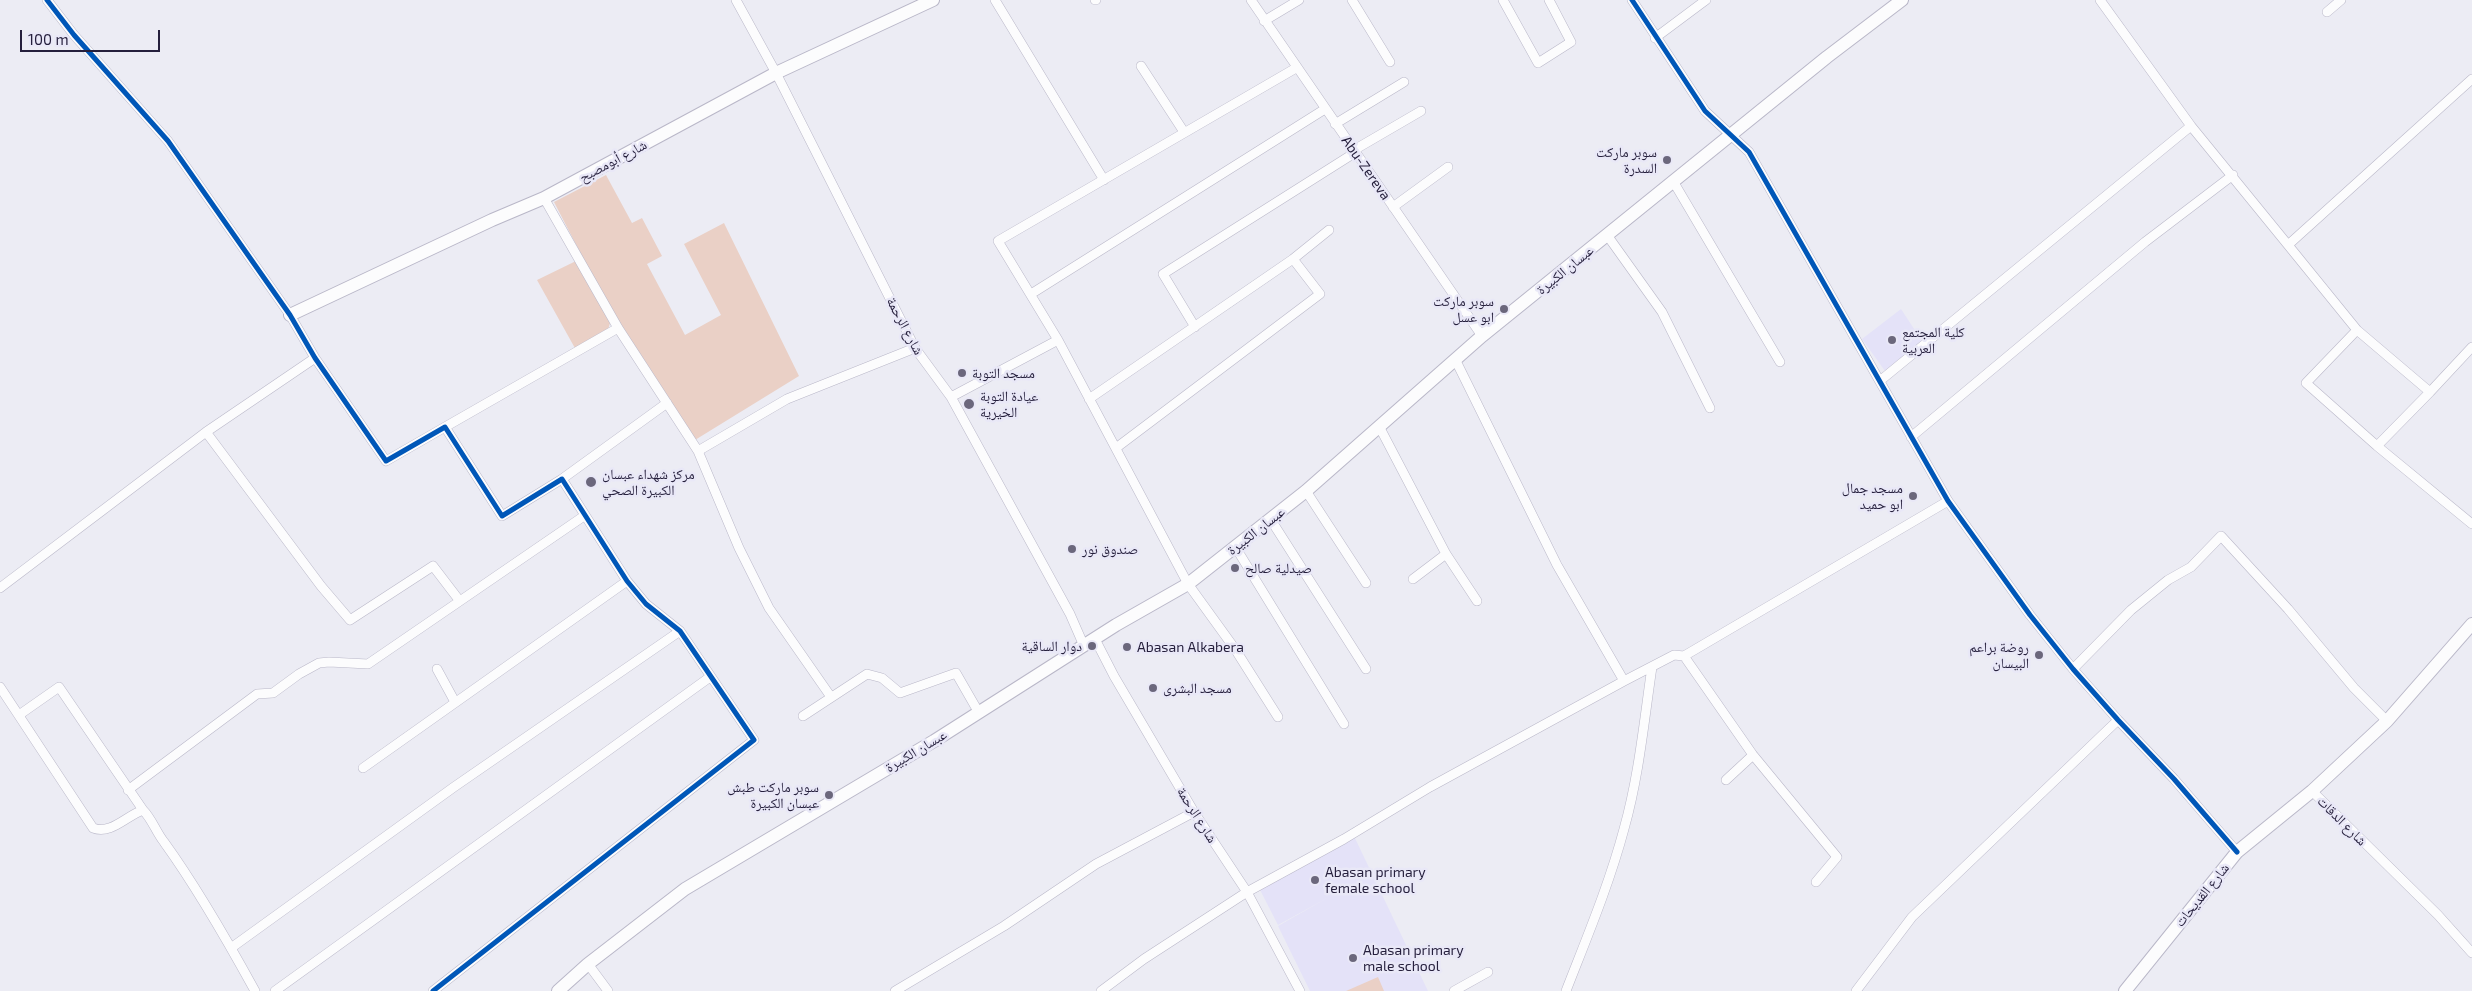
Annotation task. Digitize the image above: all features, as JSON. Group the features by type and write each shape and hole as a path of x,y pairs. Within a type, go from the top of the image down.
{"main road":[{"name":"شارع أبومصبح","path":"290,315 492,220 544,198 776,74 933,0"},
{"name":"عبسان الكبيرة","path":"558,991 588,964 685,890 1188,584 1306,491 1380,428 1482,336 1673,181 1902,0"},
{"name":"شارع الدقات","path":"2312,791 2387,721 2472,624"},
{"name":"شارع القديحات","path":"2125,991 2237,852 2312,791"}],"street":[{"path":"47,0 74,35 168,141 290,315 315,358 386,461 618,328"},
{"name":"شارع الرحمة","path":"736,0 776,74 915,348 950,397 1070,614 1114,676 1194,812 1247,892 1300,991"},
{"path":"995,0 1104,180"},
{"name":"Abu-Zereva","path":"1251,0 1482,336"},
{"path":"1264,21 1299,0"},
{"path":"1352,0 1390,62"},
{"path":"1503,0 1538,63 1571,42 1549,0"},
{"path":"1632,0 1655,38 1705,111 1749,152 1881,380 1948,501 2030,615 2073,669 2174,779 2237,852"},
{"path":"1655,38 1706,0"},
{"path":"2100,0 2190,126 2233,175 2357,330 2430,392"},
{"path":"2326,12 2341,0"},
{"path":"1141,66 1184,132"},
{"path":"1278,717 1235,649 1188,584 1058,340 998,241 1296,68"},
{"path":"2288,245 2472,79"},
{"path":"1335,124 1404,82"},
{"path":"1031,294 1326,109"},
{"path":"1194,326 1163,274 1421,111"},
{"path":"1881,380 2190,126"},
{"path":"1394,207 1448,167"},
{"path":"1911,437 2145,242 2233,175"},
{"path":"1673,181 1780,362"},
{"path":"544,198 618,328 698,451 739,548 769,608 831,697"},
{"path":"1089,399 1294,259 1329,230"},
{"path":"1607,235 1662,312 1710,408"},
{"path":"1116,448 1320,294 1294,259"},
{"path":"2357,330 2306,383 2377,446 2472,524"},
{"path":"950,397 1058,340"},
{"path":"2377,446 2472,347"},
{"path":"698,451 788,399 915,348"},
{"path":"0,588 206,432 315,358"},
{"path":"1455,359 1557,565 1624,681"},
{"path":"445,427 502,516 562,479 667,403"},
{"path":"1380,428 1446,554 1477,601"},
{"path":"206,432 321,586 350,620 433,566 459,600"},
{"path":"433,991 754,740 680,631 646,604 627,581 562,479"},
{"path":"1306,491 1366,583"},
{"path":"1101,991 1144,958 1247,892 1344,839 1430,787 1624,681 1674,655 1684,656 1948,501"},
{"path":"128,790 257,694 273,693 318,663 368,664 584,516"},
{"path":"1271,520 1366,669"},
{"path":"2073,669 2131,610 2168,580 2191,567 2221,536 2288,609 2354,688 2387,721"},
{"path":"1236,548 1344,724"},
{"path":"1413,579 1446,554"},
{"path":"363,768 627,581"},
{"path":"231,948 454,787 680,631"},
{"path":"1684,656 1753,755 1837,857 1816,882"},
{"path":"1566,991 1607,886 1624,827 1636,778 1652,667"},
{"path":"436,669 455,702"},
{"path":"803,716 868,674 882,678 900,693 956,673 978,713"},
{"path":"275,991 710,677"},
{"path":"19,715 59,687 128,790 183,867 255,991"},
{"path":"0,688 93,828 101,831 108,829 143,810"},
{"path":"1856,991 1912,917 2118,720"},
{"path":"1726,780 1753,755"},
{"name":"شارع الدقات","path":"2312,791 2438,916 2472,953"},
{"path":"895,991 1004,926 1096,864 1194,812"},
{"path":"588,964 608,991"},
{"path":"1454,991 1488,972"}],"shaded area":[{"path":"606,175 632,223 642,218 662,256 647,264 685,335 721,315 684,244 724,223 799,376 695,440 615,320 554,202"},
{"path":"576,261 610,323 607,333 576,350 537,280"},
{"name":"كلية المجتمع العربية","path":"1901,309 1922,341 1885,371 1862,339"},
{"name":"Abasan primary male school","path":"1353,834 1428,991 1310,991 1278,926 1329,897 1278,925 1258,886"},
{"path":"1378,977 1384,991 1346,991"}],"cycle path":[{"path":"47,0 74,35 168,141 290,315 315,358 386,461 445,427 502,516 562,479 627,581 646,604 680,631 754,740 433,991"},
{"path":"1632,0 1705,111 1749,152 1948,501 2030,615 2073,669 2174,779 2237,852"}],"place":[{"name":"سوبر ماركت السدرة","path":"1667,160"},
{"name":"سوبر ماركت ابو عسل","path":"1504,309"},
{"name":"كلية المجتمع العربية","path":"1892,340"},
{"name":"مسجد التوبة","path":"962,373"},
{"name":"عيادة التوبة الخيرية","path":"969,404"},
{"name":"مركز شهداء عبسان الكبيرة الصحي","path":"591,482"},
{"name":"مسجد جمال ابو حميد","path":"1913,496"},
{"name":"صندوق نور","path":"1072,549"},
{"name":"صيدلية صالح","path":"1235,568"},
{"name":"دوار الساقية","path":"1092,646"},
{"name":"Abasan Alkabera","path":"1127,647"},
{"name":"روضة براعم البيسان","path":"2039,655"},
{"name":"مسجد البشرى","path":"1153,688"},
{"name":"سوبر ماركت طبش عبسان الكبيرة","path":"829,795"},
{"name":"Abasan primary female school","path":"1315,880"},
{"name":"Abasan primary male school","path":"1353,958"}]}
